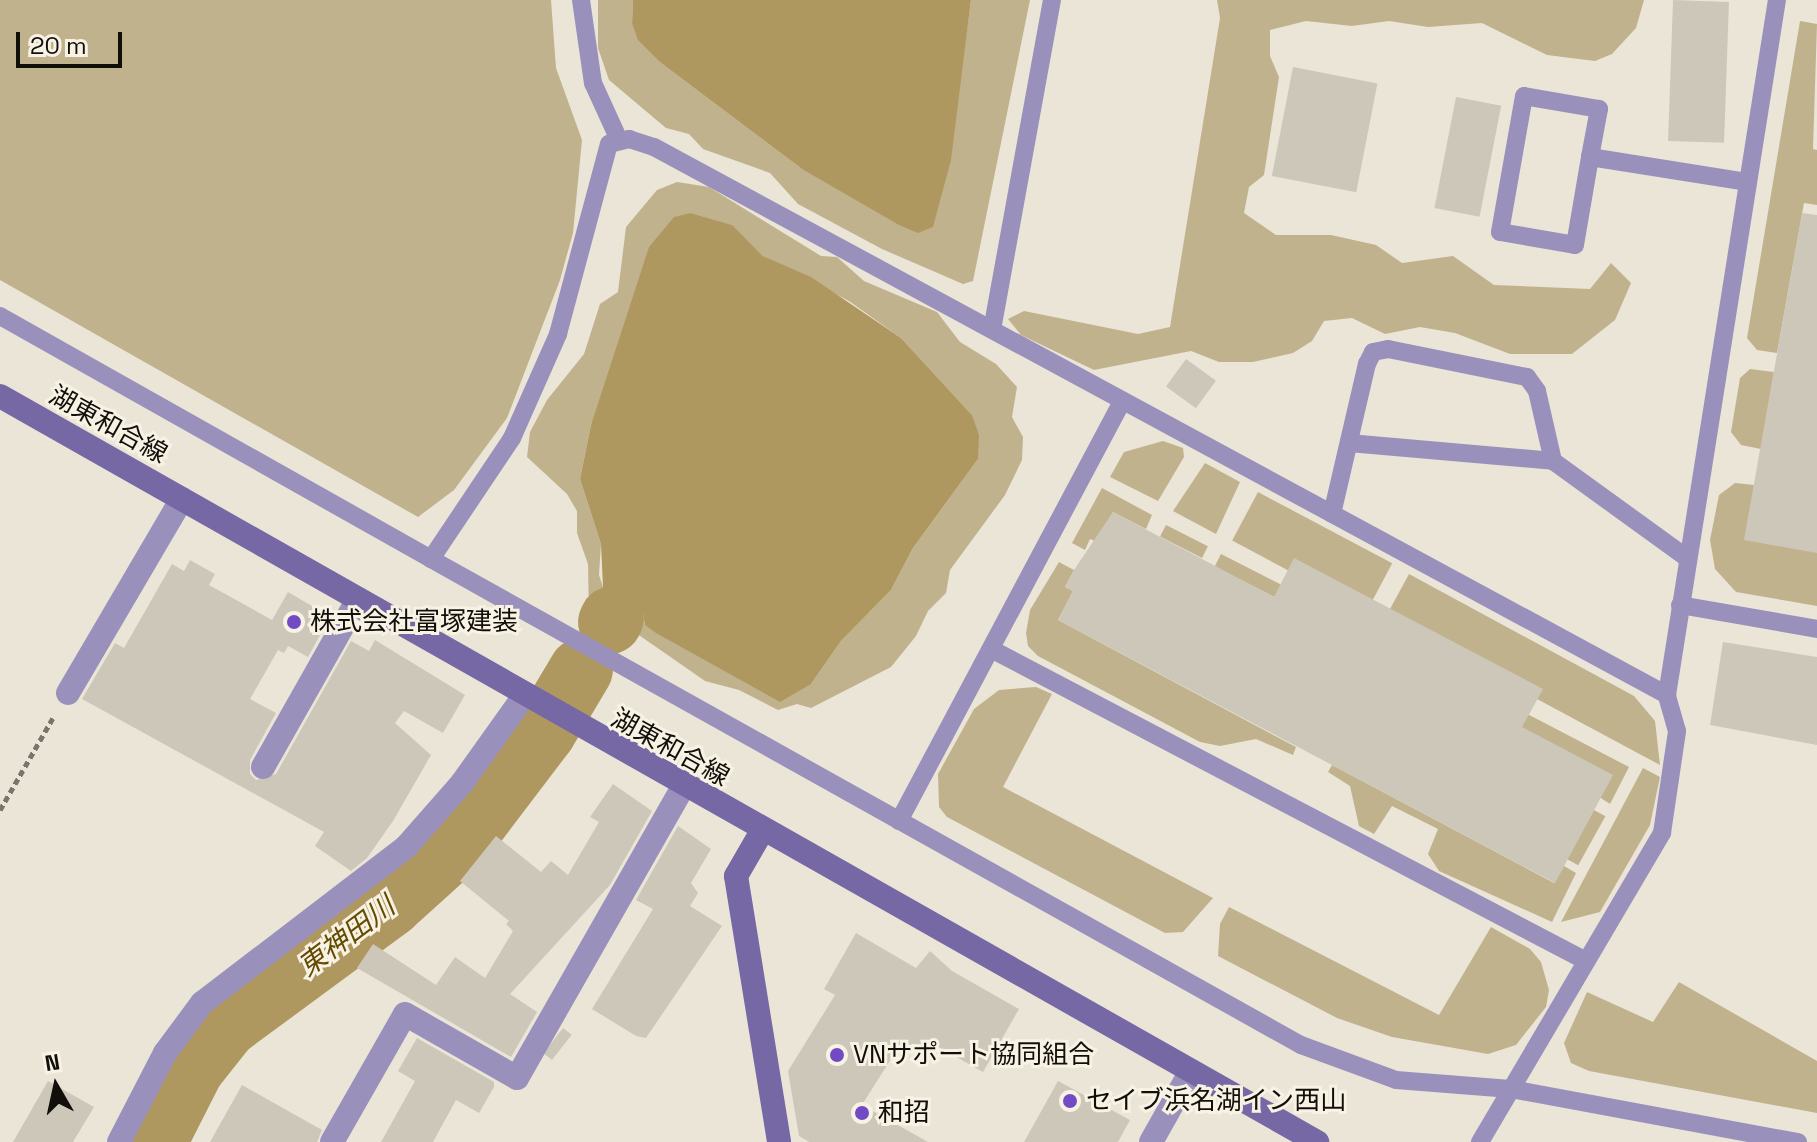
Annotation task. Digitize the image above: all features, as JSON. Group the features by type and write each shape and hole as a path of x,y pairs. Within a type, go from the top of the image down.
{"main road":[{"name":"湖東和合線","path":"0,396 571,724 1317,1142"},
{"path":"762,831 736,876 779,1142"}],"street":[{"path":"68,693 182,499"},
{"path":"263,767 358,599"},
{"path":"119,1142 165,1053 202,1003 406,847 462,783 528,699"},
{"path":"332,1142 405,1014 517,1078 683,787"},
{"path":"1151,1142 1191,1071"}],"lane":[{"path":"581,0 583,39 593,83 619,140"},
{"path":"992,330 1052,0"},
{"path":"1480,1142 1662,833 1677,731 1667,695 1777,0"},
{"path":"1524,96 1599,109 1590,157 1575,245 1500,232 1524,96"},
{"path":"431,559 481,490 529,399 558,334 609,144 619,140 654,147 1667,695"},
{"path":"1590,157 1748,182"},
{"path":"0,316 1301,1045 1396,1080 1511,1089 1768,1139 1798,1142"},
{"path":"1332,514 1367,364 1373,352 1388,349 1527,377 1537,391 1553,461"},
{"path":"899,821 1122,401"},
{"path":"1349,443 1553,461 1687,558"},
{"path":"1680,605 1817,629"},
{"path":"991,649 1586,961"}],"path":[{"path":"0,810 68,693"}],"shaded area":[{"path":"0,0 551,0 556,68 582,140 573,233 560,280 507,418 454,490 418,517 0,280"},
{"path":"598,0 633,0 632,23 661,63 802,169 963,60 971,0 1030,0 973,281 963,284 882,249 798,204 770,173 703,149 689,134 666,128 609,80 598,48"},
{"path":"633,0 971,0 951,160 933,227 918,233 899,225 802,169 661,63 638,40 632,23"},
{"path":"1217,0 1644,0 1636,28 1612,54 1595,61 1547,55 1482,23 1428,27 1389,21 1352,26 1306,21 1270,30 1270,56 1279,77 1264,175 1249,187 1244,213 1276,235 1331,235 1376,245 1402,263 1453,256 1494,285 1590,289 1611,263 1631,283 1615,320 1572,354 1510,354 1455,333 1420,327 1385,334 1352,318 1324,321 1312,341 1293,353 1253,362 1219,362 1191,351 1094,370 1021,335 1008,319 1024,311 1138,334 1170,327 1220,18"},
{"path":"1800,21 1817,24 1813,149 1817,150 1817,205 1804,203 1777,353 1757,350 1747,338"},
{"path":"677,182 709,187 821,256 837,257 864,281 937,312 960,342 996,364 1017,387 1012,417 1023,437 1022,460 1005,495 950,570 946,593 928,611 916,636 891,667 811,708 797,704 778,710 739,690 705,681 633,631 589,616 588,564 577,533 577,511 567,494 527,457 530,432 547,400 584,354 600,304 618,292 626,227 657,190","holes":["691,213 731,225 763,256 849,301 901,338 972,415 978,459 913,548 891,590 841,641 811,684 645,625 643,614 603,587 599,575 601,544 580,479 591,425"]},
{"path":"691,213 732,225 763,256 811,277 901,338 972,415 979,435 978,459 913,548 891,590 841,641 811,684 780,702 656,633 645,625 643,613 636,610 626,624 595,610 603,587 601,544 580,479 591,425 649,247 674,217"},
{"path":"1750,369 1774,372 1761,449 1741,445 1731,432 1740,378"},
{"path":"1163,441 1183,448 1184,457 1158,501 1110,477 1124,452"},
{"path":"1205,463 1240,482 1216,534 1173,511"},
{"path":"1735,483 1754,485 1817,553 1817,606 1736,592 1715,569 1710,540 1719,495"},
{"path":"1102,488 1152,515 1146,529 1113,512 1097,542 1090,539 1085,550 1072,543"},
{"path":"1258,492 1392,563 1366,612 1232,541"},
{"path":"1166,525 1208,546 1202,558 1160,537"},
{"path":"1221,554 1356,623 1350,635 1215,566"},
{"path":"1059,562 1074,570 1065,587 1073,591 1058,620 1296,747 1293,755 1256,739 1220,746 1200,742 1038,656 1028,646 1026,633 1030,610"},
{"path":"1409,574 1634,696 1655,721 1660,765 1537,699 1390,609"},
{"path":"1378,636 1629,767 1610,804 1374,649"},
{"path":"1036,687 1052,694 1003,787 1213,898 1183,932 1165,933 947,817 939,807 938,774 974,709 999,690"},
{"path":"1332,765 1554,883 1564,866 1576,873 1552,922 1439,871 1428,854 1438,829 1392,806 1374,834 1359,826 1350,786 1328,772"},
{"path":"1643,768 1660,777 1650,825 1600,912 1561,922"},
{"path":"1594,810 1605,816 1578,865 1567,859"},
{"path":"1229,907 1439,1015 1491,927 1530,949 1541,962 1549,990 1546,1007 1516,1045 1488,1054 1392,1037 1337,1018 1218,956 1220,924"},
{"path":"1679,982 1817,1061 1817,1113 1589,1071 1571,1063 1564,1043 1587,992 1653,1022"}],"building":[{"path":"1673,0 1729,2 1724,143 1668,141"},
{"path":"1293,67 1377,83 1356,192 1272,176"},
{"path":"1456,97 1501,106 1480,217 1434,208"},
{"path":"1802,213 1817,215 1817,553 1744,540"},
{"path":"1186,359 1216,381 1196,408 1166,387"},
{"path":"1113,512 1274,597 1294,558 1543,689 1522,727 1613,775 1555,883 1058,620 1073,591 1065,587"},
{"path":"190,560 215,574 209,585 272,620 288,592 324,613 318,622 325,626 308,657 288,646 284,653 278,650 250,699 276,713 250,760 250,774 256,780 276,774 351,641 369,651 375,640 465,695 443,733 404,711 395,723 431,755 393,821 367,858 351,871 315,846 324,832 82,699 115,643 124,648 172,564 184,571"},
{"path":"1723,642 1817,657 1817,745 1710,725"},
{"path":"613,784 652,811 610,885 510,994 537,1012 511,1057 357,968 373,944 436,985 455,957 485,978 513,931 506,924 509,921 460,881 496,836 541,872 551,861 568,875 599,822 590,817"},
{"path":"678,826 711,849 691,883 698,893 690,906 722,926 646,1038 636,1036 592,1009 653,909 636,900"},
{"path":"856,933 916,968 930,951 952,971 1019,1009 983,1072 926,1040 919,1051 903,1040 862,1105 928,1142 809,1142 799,1136 788,1071 835,995 824,989"},
{"path":"563,1028 572,1035 552,1060 543,1053"},
{"path":"417,1038 494,1082 494,1087 479,1113 456,1100 433,1142 381,1142 415,1081 398,1071"},
{"path":"48,1081 94,1107 73,1142 13,1142"},
{"name":"セイブ浜名湖イン西山","path":"1058,1081 1130,1120 1118,1142 1024,1142"},
{"path":"242,1085 322,1130 317,1142 210,1142"}],"waterway":[{"path":"610,622 612,618"},
{"name":"東神田川","path":"155,1142 192,1069 226,1026 390,905 462,840 544,732 581,670"}],"place":[{"name":"株式会社富塚建装","path":"294,622"},
{"name":"VNサポート協同組合","path":"837,1055"},
{"name":"セイブ浜名湖イン西山","path":"1070,1101"},
{"name":"和招","path":"862,1113"}]}
